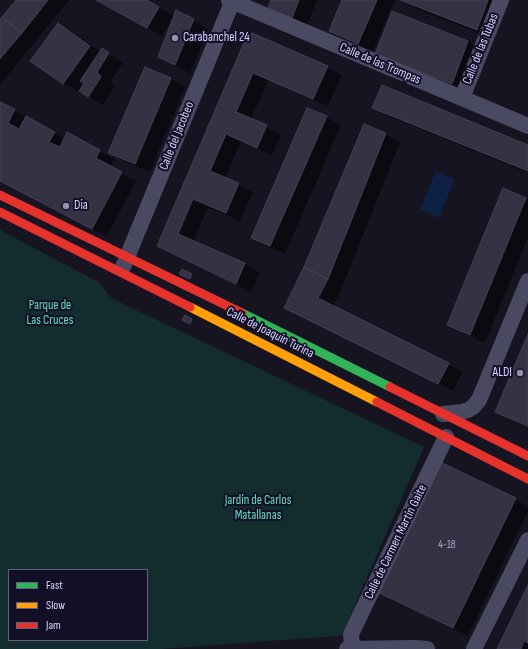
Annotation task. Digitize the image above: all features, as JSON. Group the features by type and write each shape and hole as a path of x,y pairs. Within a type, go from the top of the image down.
{"main road":[{"name":"Calle de Joaquín Turina","path":"0,195 124,265 446,437 528,479"},
{"name":"Calle de Joaquín Turina","path":"0,212 124,265 154,270 528,456"}],"street":[{"name":"Calle de las Tubas","path":"462,98 501,0"},
{"name":"Calle de las Trompas","path":"231,1 528,126"},
{"name":"Calle del Jacobeo","path":"124,265 231,1"},
{"path":"442,414 468,410 479,400 528,281"},
{"path":"479,400 481,425 489,437"},
{"name":"Calle de Carmen Martín Gaite","path":"352,649 351,634 446,437"},
{"path":"474,649 528,540"},
{"path":"347,649 427,649"}],"green space":[{"name":"Jardín de Carlos Matallanas","path":"0,230 100,283 111,298 424,447 342,635 161,649 0,649"}],"water":[{"path":"436,171 455,180 438,218 420,209"}],"building":[{"path":"16,0 48,0 22,33 2,17"},
{"path":"96,0 147,0 159,7 147,28"},
{"path":"271,0 299,0 292,18 268,8"},
{"path":"342,0 377,0 358,44 329,31"},
{"path":"400,0 488,0 477,30"},
{"name":"Carabanchel 24","path":"176,10 194,19 175,65 158,57"},
{"path":"392,11 468,41 452,84 375,54"},
{"path":"2,17 22,33 0,59 0,19"},
{"path":"58,23 90,46 63,84 30,61"},
{"path":"252,33 328,66 313,99 253,73 236,112 267,125 257,148 226,134 210,171 239,183 226,213 193,199 178,234 245,263 236,284 157,246 243,45"},
{"path":"102,48 109,53 97,72 101,77 88,97 79,91 84,83 80,81"},
{"path":"145,67 171,78 135,164 108,153"},
{"path":"382,85 528,145 528,171 372,108"},
{"path":"0,102 15,109 8,123 19,129 26,116 55,132 49,142 60,147 67,132 100,150 96,158 122,172 92,229 0,181"},
{"path":"307,108 327,116 270,246 251,238"},
{"path":"364,124 386,133 328,279 304,267"},
{"path":"503,188 526,198 470,335 447,325"},
{"path":"304,267 328,279 318,298 449,363 438,384 284,308"},
{"path":"182,269 192,274 190,279 179,274"},
{"path":"185,315 192,319 190,324 182,320"},
{"name":"ALDI","path":"528,334 528,426 495,412"},
{"path":"440,462 516,498 453,628 377,592"},
{"path":"528,585 528,643 524,641 521,649 497,649"}],"traffic: fast":[{"path":"242,313 390,387"}],"traffic: slow":[{"path":"190,307 377,402"}],"traffic: jam":[{"path":"0,195 242,313"},
{"path":"0,212 190,307"},
{"path":"390,387 528,456"},
{"path":"377,402 528,479"}],"place":[{"name":"Carabanchel 24","path":"175,38"},
{"name":"Dia","path":"66,206"},
{"name":"ALDI","path":"520,373"}],"park label":[{"name":"Parque de Las Cruces","path":"50,314"}]}
